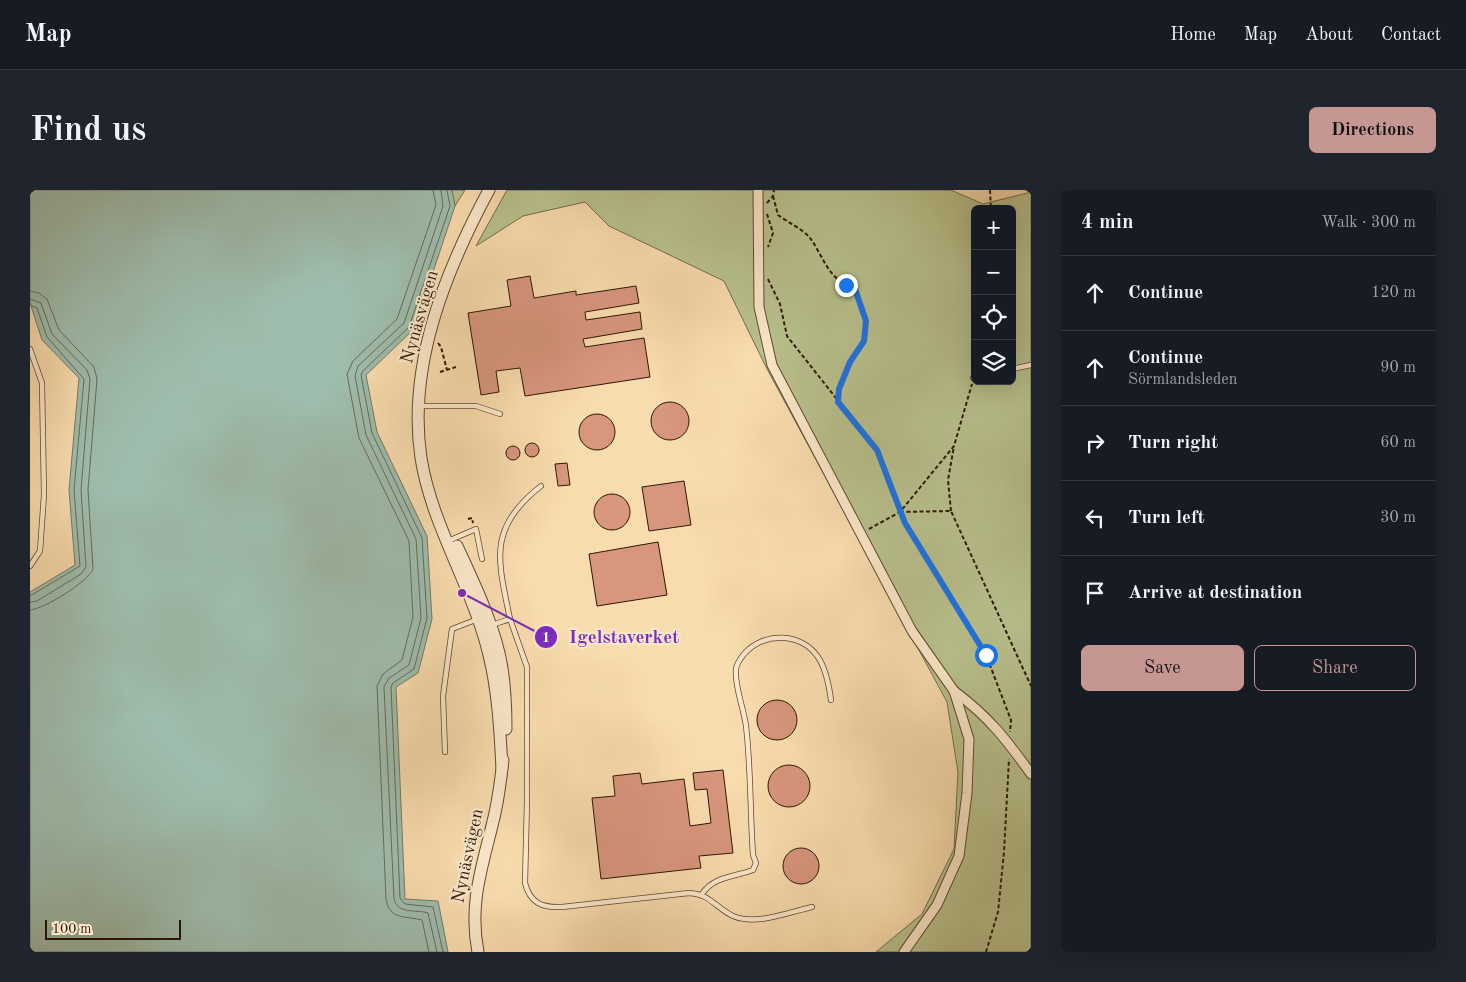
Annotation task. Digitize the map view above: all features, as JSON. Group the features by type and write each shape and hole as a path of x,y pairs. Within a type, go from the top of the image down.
{"street":[{"name":"Nynäsvägen","path":"478,952 473,919 474,902 495,813 502,768 506,730 505,689 499,653 484,622 429,490 422,458 419,406 428,340 451,271 489,190"},
{"path":"758,190 759,308 772,365 912,631 954,691 984,714 1010,743 1031,774"},
{"path":"904,952 937,905 959,856 967,793 969,739 954,691"}],"lane":[{"path":"30,349 42,383 44,466 43,537 40,551 30,566"},
{"path":"1016,368 1031,365"},
{"path":"419,406 476,406 500,414"},
{"path":"541,486 510,516 501,539 500,573 510,619 527,667 527,800 524,871 528,894 538,904 549,908 682,892 702,894 731,915 746,920 812,907"},
{"path":"450,540 476,529 482,560"},
{"path":"445,752 444,696 452,629 510,619"},
{"path":"702,894 708,884 733,874 754,870 756,863 753,854 746,724 736,671 738,662 752,646 765,639 784,637 804,645 817,656 828,679 831,700"}],"path":[{"path":"774,190 773,196 778,216 810,237 829,270 846,285 854,286 866,321 864,341 850,362 839,389 838,402"},
{"path":"990,190 990,205"},
{"path":"768,255 768,247 774,233 765,206 773,196"},
{"path":"768,278 780,304 787,336 877,450 900,512 986,655 1011,720 1004,852 998,912 986,952"},
{"path":"428,340 440,343 447,370"},
{"path":"440,372 456,367"},
{"path":"972,385 954,446 948,480 951,510 1031,686"},
{"path":"860,533 900,512 954,446"},
{"path":"900,512 951,510"},
{"path":"468,519 472,520"}],"green space":[{"path":"452,190 465,190 455,206"},
{"path":"507,190 951,190 983,204 1031,192 1031,952 876,952 922,914 954,849 958,772 947,702 766,367 724,281 609,226 585,202 523,216 476,246"}],"water":[{"path":"30,190 452,190 455,206 414,329 366,375 377,432 427,536 432,619 418,673 396,687 405,899 438,901 448,952 30,952 30,592 75,565 69,490 79,378 42,340 30,303"}],"building":[{"path":"530,276 534,298 576,291 576,295 636,286 639,303 585,312 586,320 640,312 642,329 583,339 585,347 644,338 650,377 525,396 520,368 496,371 499,392 481,395 468,313 511,306 507,280"},
{"path":"670,402 683,408 689,421 683,434 670,440 657,434 651,421 657,408"},
{"path":"597,414 604,415 610,419 614,425 614,439 610,445 604,449 597,450 590,449 584,445 580,439 579,432 580,425 584,419 590,415"},
{"path":"529,443 535,443 539,450 535,457 529,457 525,453 525,447"},
{"path":"510,446 516,446 520,453 516,460 510,460 506,456 506,450"},
{"path":"567,463 570,485 558,486 555,464"},
{"path":"684,481 691,525 649,531 642,487"},
{"path":"612,494 619,495 625,499 629,505 629,519 625,525 619,529 612,530 605,529 599,525 595,519 594,512 595,505 599,499 605,495"},
{"path":"658,542 667,595 597,606 589,554"},
{"path":"773,700 781,700 788,703 794,709 797,720 794,731 788,737 781,740 773,740 766,737 760,731 757,724 757,716 760,709 766,703"},
{"path":"789,765 804,771 810,786 804,801 789,807 774,801 768,786 774,771"},
{"path":"723,770 733,853 699,856 701,868 601,879 592,798 615,796 613,776 640,773 642,784 684,779 690,826 711,823 707,789 695,790 693,773"},
{"path":"801,848 808,849 814,853 818,859 818,873 814,879 808,883 801,884 794,883 788,879 784,873 783,866 784,859 788,853 794,849"}],"place":[{"name":"Igelstaverket","path":"462,593"}],"route":[{"path":"846,285 854,286 866,321 864,341 850,362 846,376 839,389 838,402 877,450 905,523 986,655"}]}
